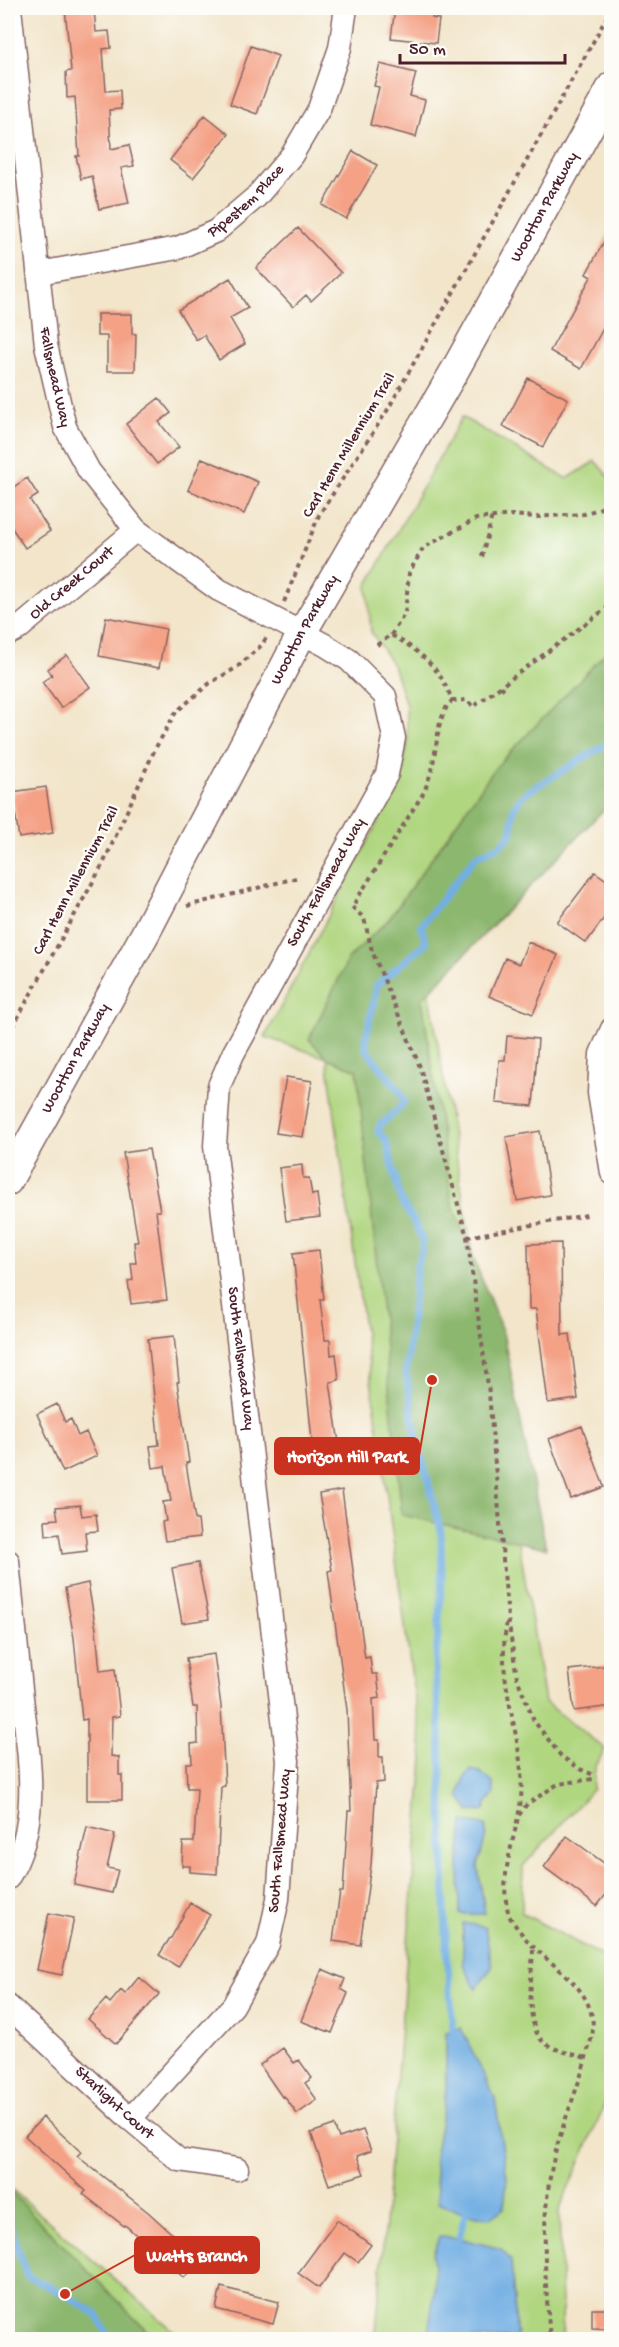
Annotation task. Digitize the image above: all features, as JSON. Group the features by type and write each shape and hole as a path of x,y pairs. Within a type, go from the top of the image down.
{"main road":[{"name":"Wootton Parkway","path":"8,1181 145,934 302,633 455,370 612,86"}],"street":[{"name":"Fallsmead Way","path":"10,8 46,345 65,427 89,471 136,530 219,590 302,633"},
{"name":"Pipestem Place","path":"39,273 178,248 216,231 256,197 292,155 319,109 340,48 346,8"},
{"name":"Old Creek Court","path":"8,634 18,629 136,530"},
{"name":"South Fallsmead Way","path":"130,2119 233,2006 268,1944 278,1899 288,1761 215,1146 219,1086 233,1054 387,774 394,738 385,696 349,660 302,633"},
{"path":"612,1029 601,1054 599,1094 612,1173"},
{"path":"8,1561 31,1782 25,1834 8,1878"},
{"name":"Starlight Court","path":"8,2006 130,2119 179,2160 237,2169"}],"path":[{"name":"Carl Henn Millennium Trail","path":"8,1035 104,862 155,749 176,712 210,683 236,668 262,645 289,592 319,515 387,411 612,8"},
{"path":"377,645 391,634 405,613 409,573 423,548 476,519 492,516 557,517 584,514 612,504"},
{"path":"482,557 492,516"},
{"path":"352,907 424,792 432,770 440,722 447,706 452,701 467,700 473,707 612,604"},
{"path":"391,634 415,648 432,665 447,685 452,701"},
{"path":"501,686 506,692"},
{"path":"183,907 296,878"},
{"path":"344,905 352,907 364,918 372,951 420,1067 467,1237 489,1393 508,1619 517,1677 534,1722 561,1756 593,1777 558,1784 527,1804 517,1817"},
{"path":"467,1237 587,1215"},
{"path":"508,1619 504,1636 504,1671 518,1741 520,1799 510,1846 505,1896 510,1917 533,1949 579,1987 590,2009 593,2029 586,2058 555,2151 544,2214 543,2241 550,2340"},
{"path":"533,1949 531,1999 533,2027 546,2044 586,2058"}],"green space":[{"path":"462,417 567,479 595,461 611,479 611,778 429,989 545,1702 605,1749 595,1768 593,1789 523,1866 522,1913 611,1961 611,2090 559,2210 563,2339 361,2339 376,2333 423,1758 327,1058 265,1037 401,778 408,742 406,705 393,665 371,632 367,586"},
{"path":"611,647 611,802 422,999 452,1204 503,1333 546,1548 402,1515 357,1070 327,1058 309,1039 349,958 389,919 496,767"},
{"path":"8,2186 183,2339 8,2339"},
{"path":"8,2189 149,2333 159,2339 8,2339"}],"water":[{"path":"471,1770 480,1772 493,1783 494,1794 487,1802 485,1810 470,1812 459,1796 465,1776"},
{"path":"463,1822 486,1825 486,1835 478,1866 485,1914 460,1914 459,1862"},
{"path":"463,1923 485,1927 492,1967 476,1989 463,1964"},
{"path":"461,2028 495,2098 507,2178 504,2208 490,2218 465,2214 438,2203 434,2158 446,2091 446,2032"},
{"path":"439,2237 459,2238 501,2249 511,2261 517,2339 427,2339 435,2289 433,2254"}],"building":[{"path":"65,8 94,8 96,32 109,31 111,48 103,49 106,91 120,90 121,109 109,110 111,149 129,145 134,166 121,168 129,203 99,209 92,176 81,179 76,156 79,156 75,97 67,98 66,72 71,71"},
{"path":"395,8 433,8 432,18 439,19 436,43 391,38"},
{"path":"251,46 278,56 257,114 230,104"},
{"path":"380,64 416,73 410,96 425,100 416,137 370,125 379,87 374,86"},
{"path":"205,115 229,134 193,178 170,160"},
{"path":"353,151 377,165 346,219 322,205"},
{"path":"612,227 612,312 581,369 550,351 591,277 586,274"},
{"path":"298,228 341,273 311,301 306,295 293,307 256,268"},
{"path":"230,278 248,308 230,318 245,344 219,360 204,335 196,340 178,310"},
{"path":"97,314 132,314 132,334 136,334 135,371 107,371 107,336 97,336"},
{"path":"528,378 568,399 543,447 503,426"},
{"path":"159,398 171,413 159,422 179,447 157,464 126,424"},
{"path":"202,458 258,482 244,514 188,490"},
{"path":"27,478 38,495 30,500 50,531 25,548 8,522 8,491"},
{"path":"106,617 166,629 159,668 99,656"},
{"path":"67,655 90,687 61,708 42,682 52,675 48,669"},
{"path":"46,787 53,833 19,838 12,792"},
{"path":"595,872 612,884 612,907 586,943 557,922"},
{"path":"528,942 558,955 533,1014 489,996 505,958 519,964"},
{"path":"507,1036 538,1039 533,1106 496,1103 499,1060 505,1060"},
{"path":"286,1077 312,1081 303,1137 276,1133"},
{"path":"540,1131 550,1195 517,1201 506,1137"},
{"path":"149,1149 160,1211 156,1211 167,1300 131,1304 128,1281 133,1280 131,1263 136,1263 134,1242 138,1242 123,1153"},
{"path":"302,1165 303,1178 309,1178 312,1195 317,1194 320,1217 286,1221 279,1168"},
{"path":"561,1243 562,1335 570,1334 578,1399 548,1403 536,1309 529,1309 528,1244"},
{"path":"319,1250 324,1300 320,1300 325,1340 330,1340 331,1355 336,1354 339,1380 330,1382 341,1457 314,1460 293,1253"},
{"path":"174,1336 179,1382 177,1382 189,1462 186,1463 200,1537 165,1541 162,1522 166,1521 163,1502 171,1501 165,1466 153,1468 150,1446 159,1445 148,1339"},
{"path":"57,1404 65,1422 71,1419 78,1436 86,1432 97,1456 63,1472 37,1414"},
{"path":"582,1426 604,1487 571,1499 549,1439"},
{"path":"342,1490 365,1658 370,1657 372,1674 377,1674 380,1698 373,1699 375,1740 379,1740 379,1757 383,1757 384,1782 376,1783 371,1865 360,1945 333,1941 340,1892 343,1892 348,1811 351,1811 347,1710 328,1571 332,1570 319,1494"},
{"path":"80,1505 82,1516 96,1514 98,1531 85,1532 87,1551 62,1554 59,1534 46,1536 45,1520 58,1519 56,1507"},
{"path":"198,1563 209,1619 182,1623 172,1568"},
{"path":"88,1583 100,1671 115,1669 120,1716 112,1717 111,1756 119,1757 122,1800 87,1800 87,1719 82,1720 74,1638 65,1588"},
{"path":"214,1654 221,1706 225,1786 221,1787 217,1874 190,1872 190,1866 182,1866 183,1842 194,1842 197,1788 187,1788 186,1763 192,1763 191,1744 198,1743 197,1707 193,1707 186,1658"},
{"path":"612,1665 612,1706 574,1711 569,1670"},
{"path":"87,1827 115,1834 107,1868 118,1870 112,1893 74,1885"},
{"path":"567,1836 612,1869 612,1887 597,1906 544,1867"},
{"path":"190,1903 210,1915 178,1967 159,1955"},
{"path":"49,1913 74,1918 62,1975 37,1970"},
{"path":"322,1969 345,1979 341,1989 348,1993 332,2033 301,2021"},
{"path":"139,1977 159,1994 116,2044 88,2019 106,1999 110,2003 121,1990 125,1994"},
{"path":"283,2048 294,2063 299,2060 312,2078 305,2083 317,2100 297,2114 260,2065"},
{"path":"43,2117 81,2152 77,2156 148,2212 200,2259 184,2278 125,2225 83,2194 86,2191 25,2136"},
{"path":"334,2125 339,2138 363,2130 371,2151 357,2156 364,2174 329,2185 311,2133"},
{"path":"337,2220 371,2245 358,2262 345,2253 319,2288 298,2273"},
{"path":"221,2287 279,2302 273,2324 216,2309"},
{"path":"592,2309 612,2309 612,2329 592,2328"}],"waterway":[{"path":"453,2030 446,1938 440,1731 435,1671 442,1582 441,1531 415,1430 406,1373 417,1265 422,1251 422,1239 401,1201 386,1140 378,1132 379,1126 400,1108 404,1101 400,1092 366,1049 366,1038 377,985 426,943 421,926 476,856 498,847 511,835 514,807 524,794 612,741"},
{"path":"459,2238 465,2214"},
{"path":"8,2219 27,2276 65,2294 96,2314 111,2340"}],"place":[{"name":"Horizon Hill Park","path":"432,1380"},
{"name":"Watts Branch","path":"65,2294"}]}
